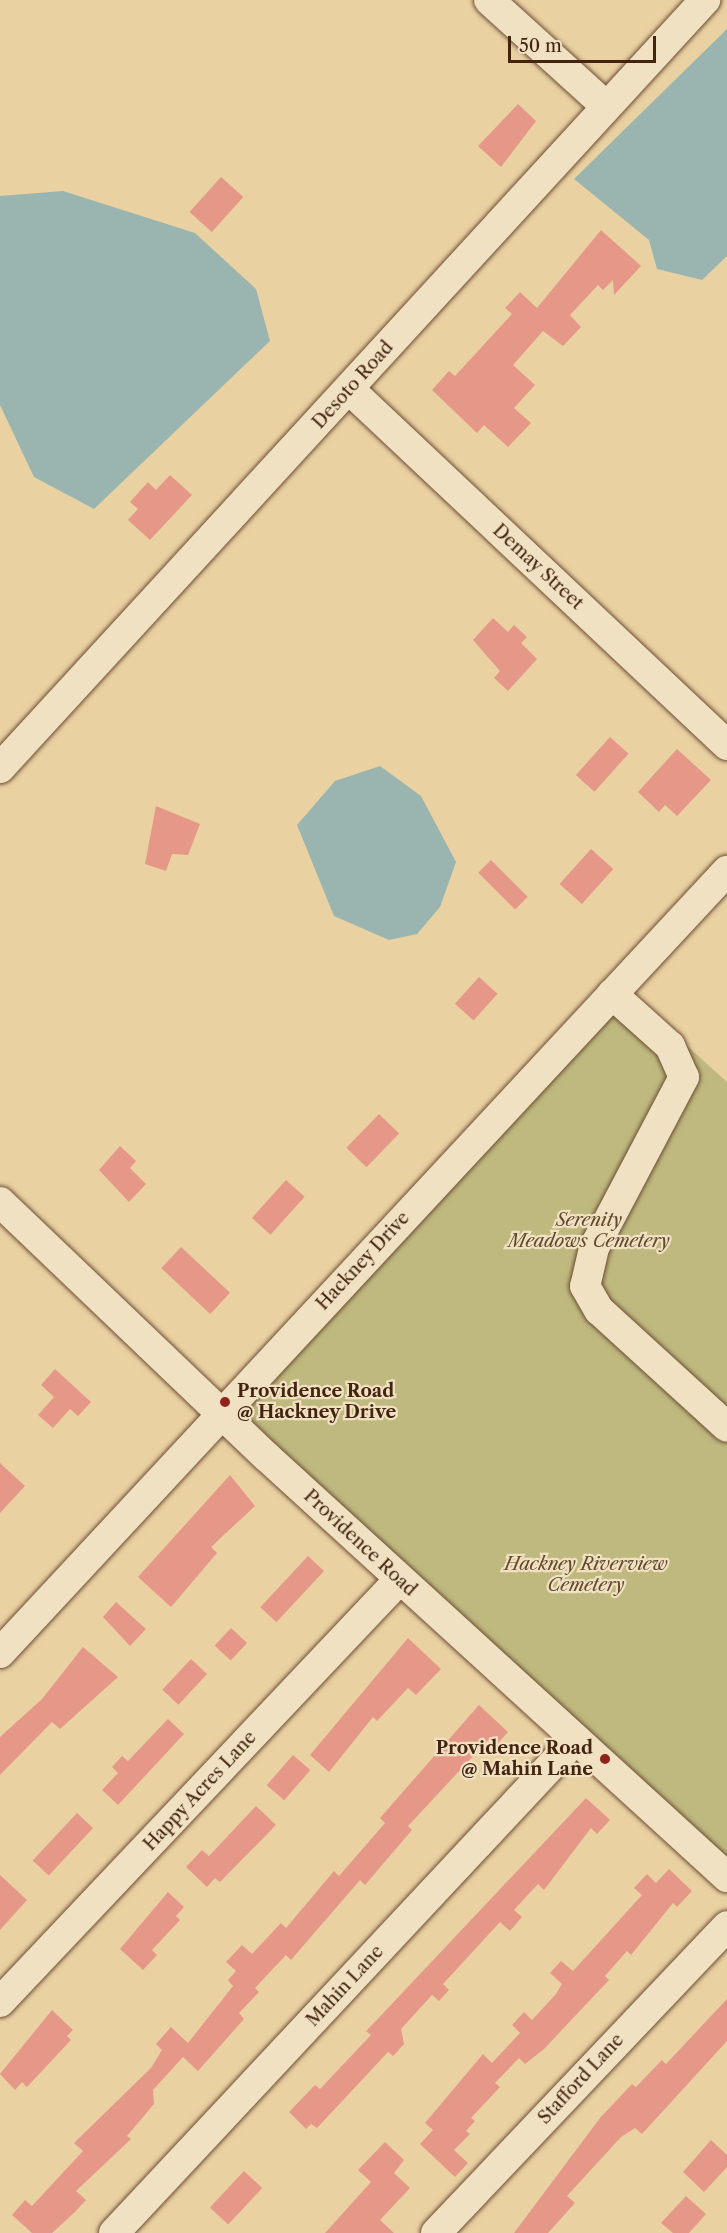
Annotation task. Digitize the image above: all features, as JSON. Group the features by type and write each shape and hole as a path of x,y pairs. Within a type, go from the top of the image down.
{"street":[{"path":"489,0 605,105"},
{"name":"Desoto Road","path":"0,768 350,390 605,105 705,0"},
{"name":"Demay Street","path":"350,390 727,745"},
{"name":"Hackney Drive","path":"0,1653 727,871"},
{"path":"612,994 670,1046 684,1077 594,1248 585,1286 599,1310 727,1427"},
{"name":"Providence Road","path":"0,1202 221,1414 399,1580 727,1877"},
{"name":"Happy Acres Lane","path":"0,2002 399,1580"},
{"name":"Mahin Lane","path":"114,2233 576,1739"},
{"name":"Stafford Lane","path":"436,2233 727,1926"}],"green space":[{"path":"620,985 727,1082 727,1870 240,1415"}],"water":[{"path":"727,29 727,256 702,280 657,269 649,240 574,179"},
{"path":"63,191 195,233 256,289 270,341 94,509 34,477 0,405 0,196"},
{"path":"380,766 421,796 456,862 440,907 417,934 389,940 334,916 297,825 335,781"}],"building":[{"path":"518,104 536,121 501,167 478,146"},
{"path":"221,177 243,197 212,232 190,212"},
{"path":"601,230 641,266 614,295 613,280 603,290 598,285 570,315 581,327 563,346 543,331 513,365 535,385 514,408 531,423 508,447 484,425 477,433 432,390 449,371 455,376 512,314 505,308 520,292 537,308"},
{"path":"170,475 192,495 150,540 128,520 138,509 130,502 148,482 156,490"},
{"path":"493,618 508,632 514,625 527,637 521,643 537,659 508,691 494,678 500,671 473,640"},
{"path":"610,737 629,754 594,792 576,775"},
{"path":"677,749 711,780 677,816 665,805 659,812 638,792"},
{"path":"156,806 200,824 188,855 172,854 166,871 145,864"},
{"path":"591,849 613,869 582,904 560,884"},
{"path":"491,860 528,897 515,909 478,873"},
{"path":"479,977 498,994 473,1020 455,1004"},
{"path":"379,1114 399,1133 366,1167 346,1148"},
{"path":"120,1146 136,1161 130,1168 146,1184 129,1202 99,1170"},
{"path":"286,1180 305,1197 270,1235 252,1218"},
{"path":"181,1247 230,1293 210,1314 161,1268"},
{"path":"55,1369 91,1402 78,1416 70,1409 53,1428 38,1415 54,1397 41,1385"},
{"path":"0,1463 25,1486 0,1513"},
{"path":"230,1475 255,1506 211,1547 217,1553 171,1607 138,1577"},
{"path":"308,1556 324,1571 276,1622 260,1607"},
{"path":"116,1602 146,1629 130,1646 103,1617"},
{"path":"231,1628 247,1643 231,1661 215,1646"},
{"path":"408,1638 441,1669 416,1695 408,1688 377,1721 373,1717 329,1772 310,1755"},
{"path":"83,1647 118,1677 60,1729 52,1722 0,1775 0,1737 42,1699"},
{"path":"191,1659 207,1674 178,1705 162,1690"},
{"path":"479,1705 508,1732 497,1744 490,1738 408,1826 412,1830 365,1885 360,1880 291,1960 286,1955 255,1988 259,1992 239,2013 244,2019 198,2071 183,2057 153,2090 154,2104 127,2136 131,2139 76,2191 86,2200 75,2212 52,2233 32,2233 12,2215 25,2200 32,2206 83,2151 74,2143 151,2068 162,2050 156,2044 171,2027 188,2043 233,1986 228,1980 236,1971 226,1962 242,1945 252,1954 281,1923 286,1928 334,1871 339,1876 385,1823 380,1818"},
{"path":"168,1719 184,1734 118,1805 102,1790 118,1773 112,1767 122,1756 128,1761"},
{"path":"293,1755 310,1770 284,1800 267,1785"},
{"path":"586,1798 610,1820 597,1834 591,1828 544,1890 538,1884 514,1910 522,1917 510,1931 500,1922 443,1984 449,1990 439,2001 432,1995 401,2029 404,2044 393,2056 388,2052 317,2128 311,2124 306,2129 289,2112 315,2085 320,2089 371,2035 366,2031"},
{"path":"256,1806 276,1825 220,1882 215,1878 207,1887 186,1867 202,1850 209,1856"},
{"path":"77,1813 93,1828 49,1876 33,1861"},
{"path":"669,1869 692,1891 677,1907 673,1903 631,1955 627,1951 605,1976 609,1980 544,2049 525,2064 519,2058 495,2083 500,2087 471,2118 475,2121 466,2131 470,2134 454,2150 468,2163 455,2177 420,2144 433,2130 425,2123 483,2054 492,2063 520,2033 512,2025 524,2012 532,2020 556,1994 562,1984 550,1973 561,1961 573,1971 642,1895 634,1888 647,1874 656,1883"},
{"path":"0,1875 27,1900 0,1930"},
{"path":"168,1892 184,1907 176,1916 180,1920 152,1950 157,1955 143,1970 120,1949"},
{"path":"727,1999 727,2041 642,2134 635,2128 621,2137 567,2196 575,2203 548,2233 514,2233 600,2118 632,2084 636,2087 662,2060 666,2064"},
{"path":"52,2010 73,2030 67,2036 71,2040 27,2087 22,2082 15,2090 0,2074"},
{"path":"711,2140 727,2155 727,2167 704,2192 683,2172"},
{"path":"385,2142 404,2160 394,2173 410,2188 380,2220 394,2233 325,2233 371,2182 358,2170"},
{"path":"244,2171 262,2188 228,2225 210,2208"},
{"path":"686,2196 706,2214 689,2233 673,2233 661,2223"}],"place":[{"name":"Providence Road @ Hackney Drive","path":"225,1402"},
{"name":"Providence Road @ Mahin Lane","path":"605,1759"}],"park label":[{"name":"Serenity Meadows Cemetery","path":"589,1231"},
{"name":"Hackney Riverview Cemetery","path":"586,1575"}]}
